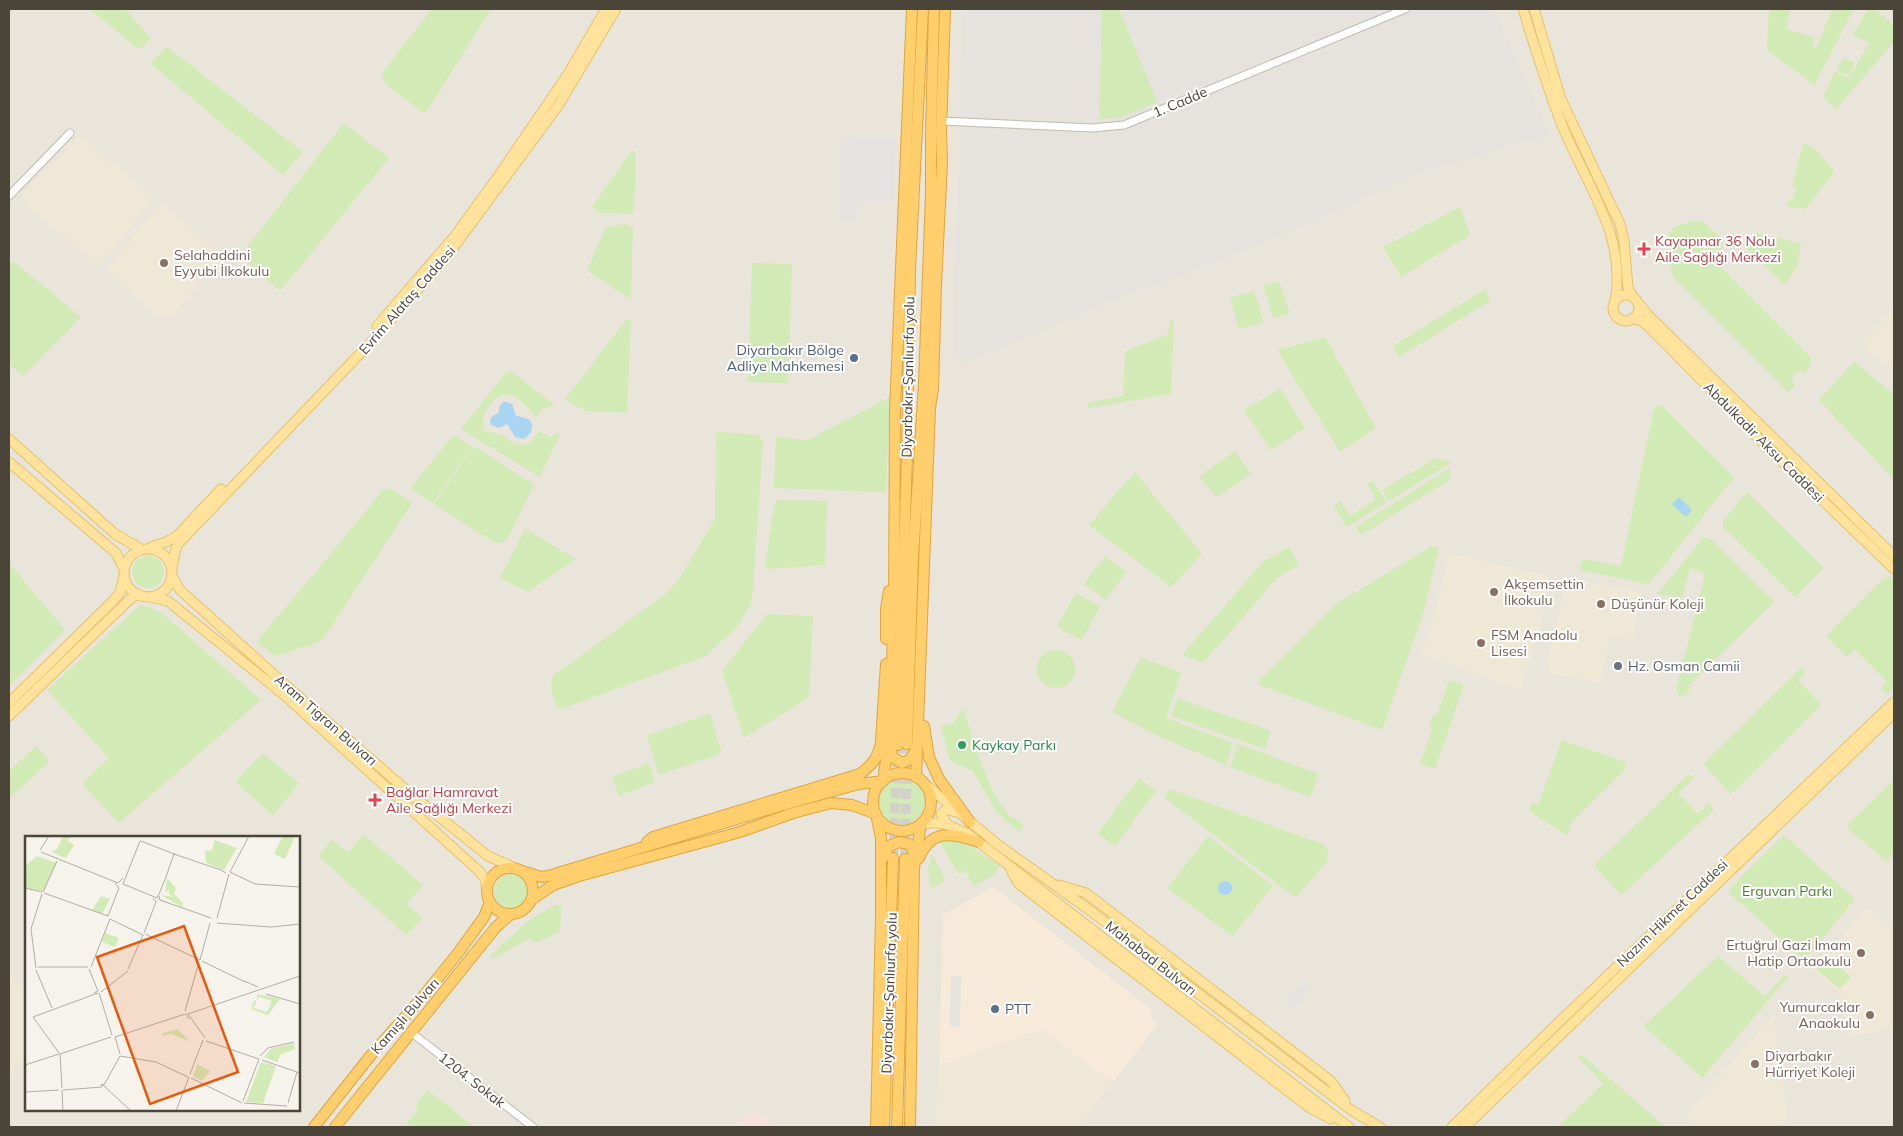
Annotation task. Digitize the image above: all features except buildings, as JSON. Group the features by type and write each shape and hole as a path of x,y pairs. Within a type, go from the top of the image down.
{"highway":[{"path":"883,781 889,738 894,605 895,410 905,167 909,121 912,9"},
{"name":"Diyarbakır-Şanlıurfa yolu","path":"923,9 910,269 902,744 924,383 930,219 934,9"},
{"path":"916,520 933,389 942,163 941,121 945,9"},
{"path":"905,200 919,114"},
{"path":"930,219 936,285"},
{"path":"900,309 908,366"},
{"path":"916,777 919,740 930,408"},
{"path":"637,849 653,837 860,774 873,764 879,755 881,742 886,653 886,609 894,546"},
{"path":"920,705 929,757 939,779 970,822"},
{"path":"889,738 892,757 902,763 913,756 919,740"},
{"path":"878,1127 881,838 876,814 874,806 874,796 877,788 883,781 896,774 910,774 916,777 925,784 931,799 927,817 914,829 896,830 888,827 876,814 852,805 830,803 793,813 740,832 579,876 553,885 531,900 523,910 511,914 499,911 490,902 487,889 489,881 494,875 507,868 541,877 548,876 795,802 859,784 883,781"},
{"path":"910,1127 914,868 921,824"},
{"path":"914,868 924,847 936,837 951,834 979,842"},
{"path":"881,862 889,846 898,842 904,842 911,846 914,868"},
{"name":"Diyarbakır-Şanlıurfa yolu","path":"884,1127 893,858"},
{"name":"Diyarbakır-Şanlıurfa yolu","path":"897,1127 905,859"},
{"path":"518,870 531,881 533,887 531,900"},
{"name":"Kamışlı Bulvarı","path":"314,1127 458,953 484,917 490,902"},
{"name":"Kamışlı Bulvarı","path":"335,1127 496,926 511,914"},
{"path":"904,1127 910,1080"}],"main road":[{"name":"Evrim Alataş Caddesi","path":"145,549 177,536 348,359 454,237 568,74 606,9"},
{"name":"Evrim Alataş Caddesi","path":"172,572 179,543 368,345 448,255 558,106 616,9"},
{"path":"1523,9 1553,102 1613,236 1617,289 1615,302 1614,310 1618,317 1625,321 1633,318 1638,312 1636,300 1625,295 1617,298 1615,302"},
{"name":"Abdulkadir Aksu Caddesi","path":"1534,9 1561,99 1620,224 1624,242 1628,288 1649,316 1894,556"},
{"name":"Abdulkadir Aksu Caddesi","path":"1633,318 1642,321 1650,328 1767,447 1894,569"},
{"path":"9,439 114,534 145,549 157,550 164,554 172,572 164,590 146,596 130,589 116,553 9,462"},
{"path":"9,703 114,600 120,592 130,556 145,549"},
{"name":"Aram Tigran Bulvarı","path":"172,572 180,590 412,795 488,856 518,870"},
{"path":"9,716 137,594 168,601 282,694 479,871 485,879 487,889"},
{"name":"Nazım Hikmet Caddesi","path":"1452,1127 1894,702"},
{"name":"Nazım Hikmet Caddesi","path":"1464,1127 1894,713"},
{"path":"925,784 970,822 1051,883 1086,894 1122,921 1331,1081 1351,1110 1380,1127"},
{"path":"947,824 941,814 943,811 947,809 958,812"},
{"path":"921,824 932,822 947,824 968,834 1009,865 1019,884 1267,1076 1310,1108 1349,1127"}],"street":[{"name":"1. Cadde","path":"941,121 1092,128 1124,125 1405,9"},
{"path":"9,196 70,133"},
{"name":"1204. Sokak","path":"412,1033 532,1127"}],"shaded area":[{"path":"9,9 1894,9 1894,1127 9,1127"},
{"path":"962,9 1494,9 1550,134 1416,175 1221,261 1094,308 966,363 953,356"},
{"path":"79,136 154,197 100,266 25,204 24,192"},
{"path":"840,137 896,138 893,204 858,203 858,221 839,220"},
{"name":"Selahaddini Eyyubi İlkokulu","path":"160,203 222,255 172,317 161,318 106,271"},
{"path":"1894,308 1894,370 1865,346 1865,339"},
{"path":"1449,554 1550,576 1539,632 1520,690 1422,654 1436,611"},
{"path":"1568,577 1641,593 1632,640 1610,636 1600,683 1550,673 1547,663"},
{"path":"993,887 1152,1010 1150,1017 1158,1024 1112,1083 1042,1029 939,1066 943,915"},
{"name":"Ertuğrul Gazi İmam Hatip Ortaokulu","path":"1865,909 1870,909 1894,930 1894,1028 1849,1037 1841,995 1813,970"},
{"path":"9,975 25,989 25,1056 9,1076"},
{"path":"951,976 961,976 960,1027 950,1026"},
{"path":"1302,982 1311,989 1295,1010 1285,1003"},
{"name":"Diyarbakır Hürriyet Koleji","path":"1773,1015 1788,1122 1764,1127 1700,1127 1688,1118 1688,1112"},
{"path":"1042,1029 1112,1083 1078,1127 935,1127 939,1066"},
{"path":"753,1112 762,1116 775,1127 734,1127 746,1113"}],"green space":[{"path":"90,9 125,9 151,38 139,50"},
{"path":"432,9 491,9 425,114 384,83 382,73"},
{"path":"1102,9 1119,9 1157,102 1122,117 1100,119 1099,113"},
{"path":"1769,9 1791,9 1786,28 1815,38 1812,47 1816,48 1832,9 1854,9 1814,85 1767,50"},
{"path":"1868,9 1875,9 1894,25 1894,42 1836,109 1823,97 1835,72 1849,78 1869,43 1853,35"},
{"path":"167,47 303,152 283,175 150,63"},
{"path":"1843,58 1855,63 1849,76 1837,71"},
{"path":"344,123 389,158 282,289 279,290 240,256"},
{"path":"1803,143 1814,148 1834,170 1831,177 1805,209 1787,206 1789,198 1793,199 1796,187 1792,186"},
{"path":"632,150 635,151 633,214 600,213 592,207"},
{"path":"1460,207 1470,235 1401,277 1383,247"},
{"path":"1692,221 1702,221 1724,240 1718,265 1811,358 1810,368 1805,374 1803,371 1793,375 1792,380 1795,386 1788,392 1673,277 1670,264 1669,232 1674,227"},
{"path":"626,224 633,227 631,299 587,271 606,227"},
{"path":"1758,233 1801,244 1797,267 1785,285 1742,244"},
{"path":"13,261 81,317 23,376 9,364 9,265"},
{"path":"752,263 792,264 788,383 748,382"},
{"path":"1279,281 1290,313 1273,318 1263,286"},
{"path":"1485,289 1490,301 1399,357 1393,346"},
{"path":"1254,291 1264,322 1239,329 1230,298"},
{"path":"631,318 627,413 585,411 565,399 626,320"},
{"path":"1174,320 1171,394 1089,408 1087,403 1123,396 1125,351 1167,335 1170,321"},
{"path":"1325,337 1376,428 1340,452 1277,350"},
{"path":"1854,362 1894,394 1894,480 1819,400"},
{"path":"507,371 511,371 556,406 542,408 537,418 514,396 504,395 498,397 489,405 484,415 485,431 503,435 511,442 523,445 532,441 539,431 550,437 561,432 540,477 461,429"},
{"path":"1280,388 1305,428 1271,450 1244,410"},
{"path":"890,397 886,492 774,488 776,437 808,440"},
{"path":"1659,405 1734,477 1649,584 1580,570 1582,559 1621,566 1654,409"},
{"path":"716,433 759,435 763,441 751,604 737,627 706,656 561,709 552,694 553,676 668,592 681,576 715,519"},
{"path":"455,436 472,447 433,503 410,489 451,438"},
{"path":"474,446 533,484 508,538 504,542 495,543 434,504"},
{"path":"1235,451 1251,474 1217,497 1199,477"},
{"path":"1436,458 1452,462 1389,501 1382,490"},
{"path":"1450,468 1449,480 1361,535 1356,527"},
{"path":"1135,472 1202,554 1171,587 1089,525"},
{"path":"1372,481 1387,502 1347,527 1334,506 1340,501 1350,516 1376,499 1367,484"},
{"path":"390,488 412,503 324,638 316,643 276,656 260,645 260,637 382,491"},
{"path":"1747,492 1824,568 1795,597 1723,527 1723,521"},
{"path":"777,500 827,501 825,565 765,569 772,516"},
{"path":"525,529 576,559 528,592 500,578"},
{"path":"1704,537 1710,538 1774,602 1688,686 1690,689 1686,695 1680,696 1677,692 1677,687 1705,573 1690,568 1682,598 1657,594"},
{"path":"1432,546 1439,548 1423,614 1382,730 1259,685 1259,681 1336,604"},
{"path":"1289,547 1299,564 1277,578 1203,663 1182,655 1263,562"},
{"path":"148,556 159,561 164,572 159,583 148,588 137,583 132,572 137,561"},
{"path":"1105,556 1126,572 1106,600 1084,584"},
{"path":"9,563 65,630 9,686"},
{"path":"1885,577 1890,577 1894,580 1894,687 1888,694 1881,689 1887,681 1855,650 1847,657 1827,638 1832,629"},
{"path":"1076,593 1100,607 1082,640 1057,627"},
{"path":"140,605 150,607 163,614 261,700 119,823 82,784 109,758 47,690"},
{"path":"767,614 813,616 809,697 744,738 722,670"},
{"path":"1056,650 1070,655 1075,669 1070,683 1056,688 1042,683 1037,669 1042,655"},
{"path":"1141,657 1181,673 1166,718 1233,743 1226,765 1158,736 1112,712"},
{"path":"1802,667 1806,672 1798,680 1821,705 1731,794 1703,764"},
{"path":"1449,680 1464,685 1435,769 1420,764 1432,729 1430,723 1432,716 1437,715"},
{"path":"1177,698 1271,731 1265,749 1171,716"},
{"path":"963,708 987,778 1000,804 1010,815 1024,825 1020,833 995,810 973,771 950,761 941,726 954,723"},
{"path":"710,713 722,753 659,775 647,736"},
{"path":"1562,740 1625,762 1626,769 1568,826 1571,831 1566,835 1529,811 1531,803 1538,805"},
{"path":"1238,744 1319,774 1310,797 1230,767"},
{"path":"36,746 50,761 9,799 9,771"},
{"path":"263,753 298,782 298,785 273,815 237,784 238,779"},
{"path":"649,763 655,782 619,796 612,777"},
{"path":"1689,774 1695,778 1678,793 1698,814 1709,803 1714,810 1621,895 1595,867 1597,862"},
{"path":"1139,778 1156,791 1135,818 1118,806"},
{"path":"902,779 915,783 921,789 925,802 921,815 915,821 902,825 889,821 883,815 879,802 883,789 889,783"},
{"path":"1894,780 1894,852 1886,861 1846,827"},
{"path":"1170,789 1325,845 1328,851 1327,861 1296,898 1165,798"},
{"path":"1118,806 1135,819 1115,846 1098,834"},
{"path":"363,834 423,885 406,904 422,918 406,935 318,856 332,840 348,853"},
{"name":"Erguvan Parkı","path":"1784,835 1853,897 1854,900 1807,957 1799,955 1729,893 1729,889"},
{"path":"1208,836 1273,886 1232,936 1167,888"},
{"path":"938,838 959,839 999,865 999,867 993,876 973,886 965,870 958,874"},
{"path":"932,854 946,881 930,888 928,868"},
{"path":"511,874 523,879 528,891 523,903 511,908 499,903 494,891 499,879"},
{"path":"557,904 561,906 560,932 535,943 531,938 492,959 490,956 527,921"},
{"path":"1718,956 1765,996 1785,974 1789,976 1702,1078 1644,1026"},
{"path":"1827,956 1851,977 1840,989 1816,969"},
{"path":"1581,1054 1666,1127 1557,1127 1603,1084 1578,1057"},
{"path":"428,1090 474,1127 404,1127 419,1109 414,1106"}],"water":[{"path":"504,401 512,404 516,416 531,421 532,430 523,439 515,437 507,424 499,428 491,425 491,418 499,412 499,407"},
{"path":"1679,497 1692,510 1686,517 1672,505"},
{"path":"1222,881 1228,881 1232,888 1228,895 1222,895 1218,891 1218,885"}],"tunnel":[{"path":"905,859 907,744"},
{"path":"893,858 898,745"}],"place":[{"name":"Kayapınar 36 Nolu Aile Sağlığı Merkezi","path":"1644,249"},
{"name":"Selahaddini Eyyubi İlkokulu","path":"164,263"},
{"name":"Diyarbakır Bölge Adliye Mahkemesi","path":"854,358"},
{"name":"Akşemsettin İlkokulu","path":"1494,592"},
{"name":"Düşünür Koleji","path":"1601,604"},
{"name":"FSM Anadolu Lisesi","path":"1481,643"},
{"name":"Hz. Osman Camii","path":"1618,666"},
{"name":"Kaykay Parkı","path":"962,745"},
{"name":"Bağlar Hamravat Aile Sağlığı Merkezi","path":"375,800"},
{"name":"Ertuğrul Gazi İmam Hatip Ortaokulu","path":"1861,953"},
{"name":"PTT","path":"995,1009"},
{"name":"Yumurcaklar Anaokulu","path":"1870,1015"},
{"name":"Diyarbakır Hürriyet Koleji","path":"1755,1064"}]}
